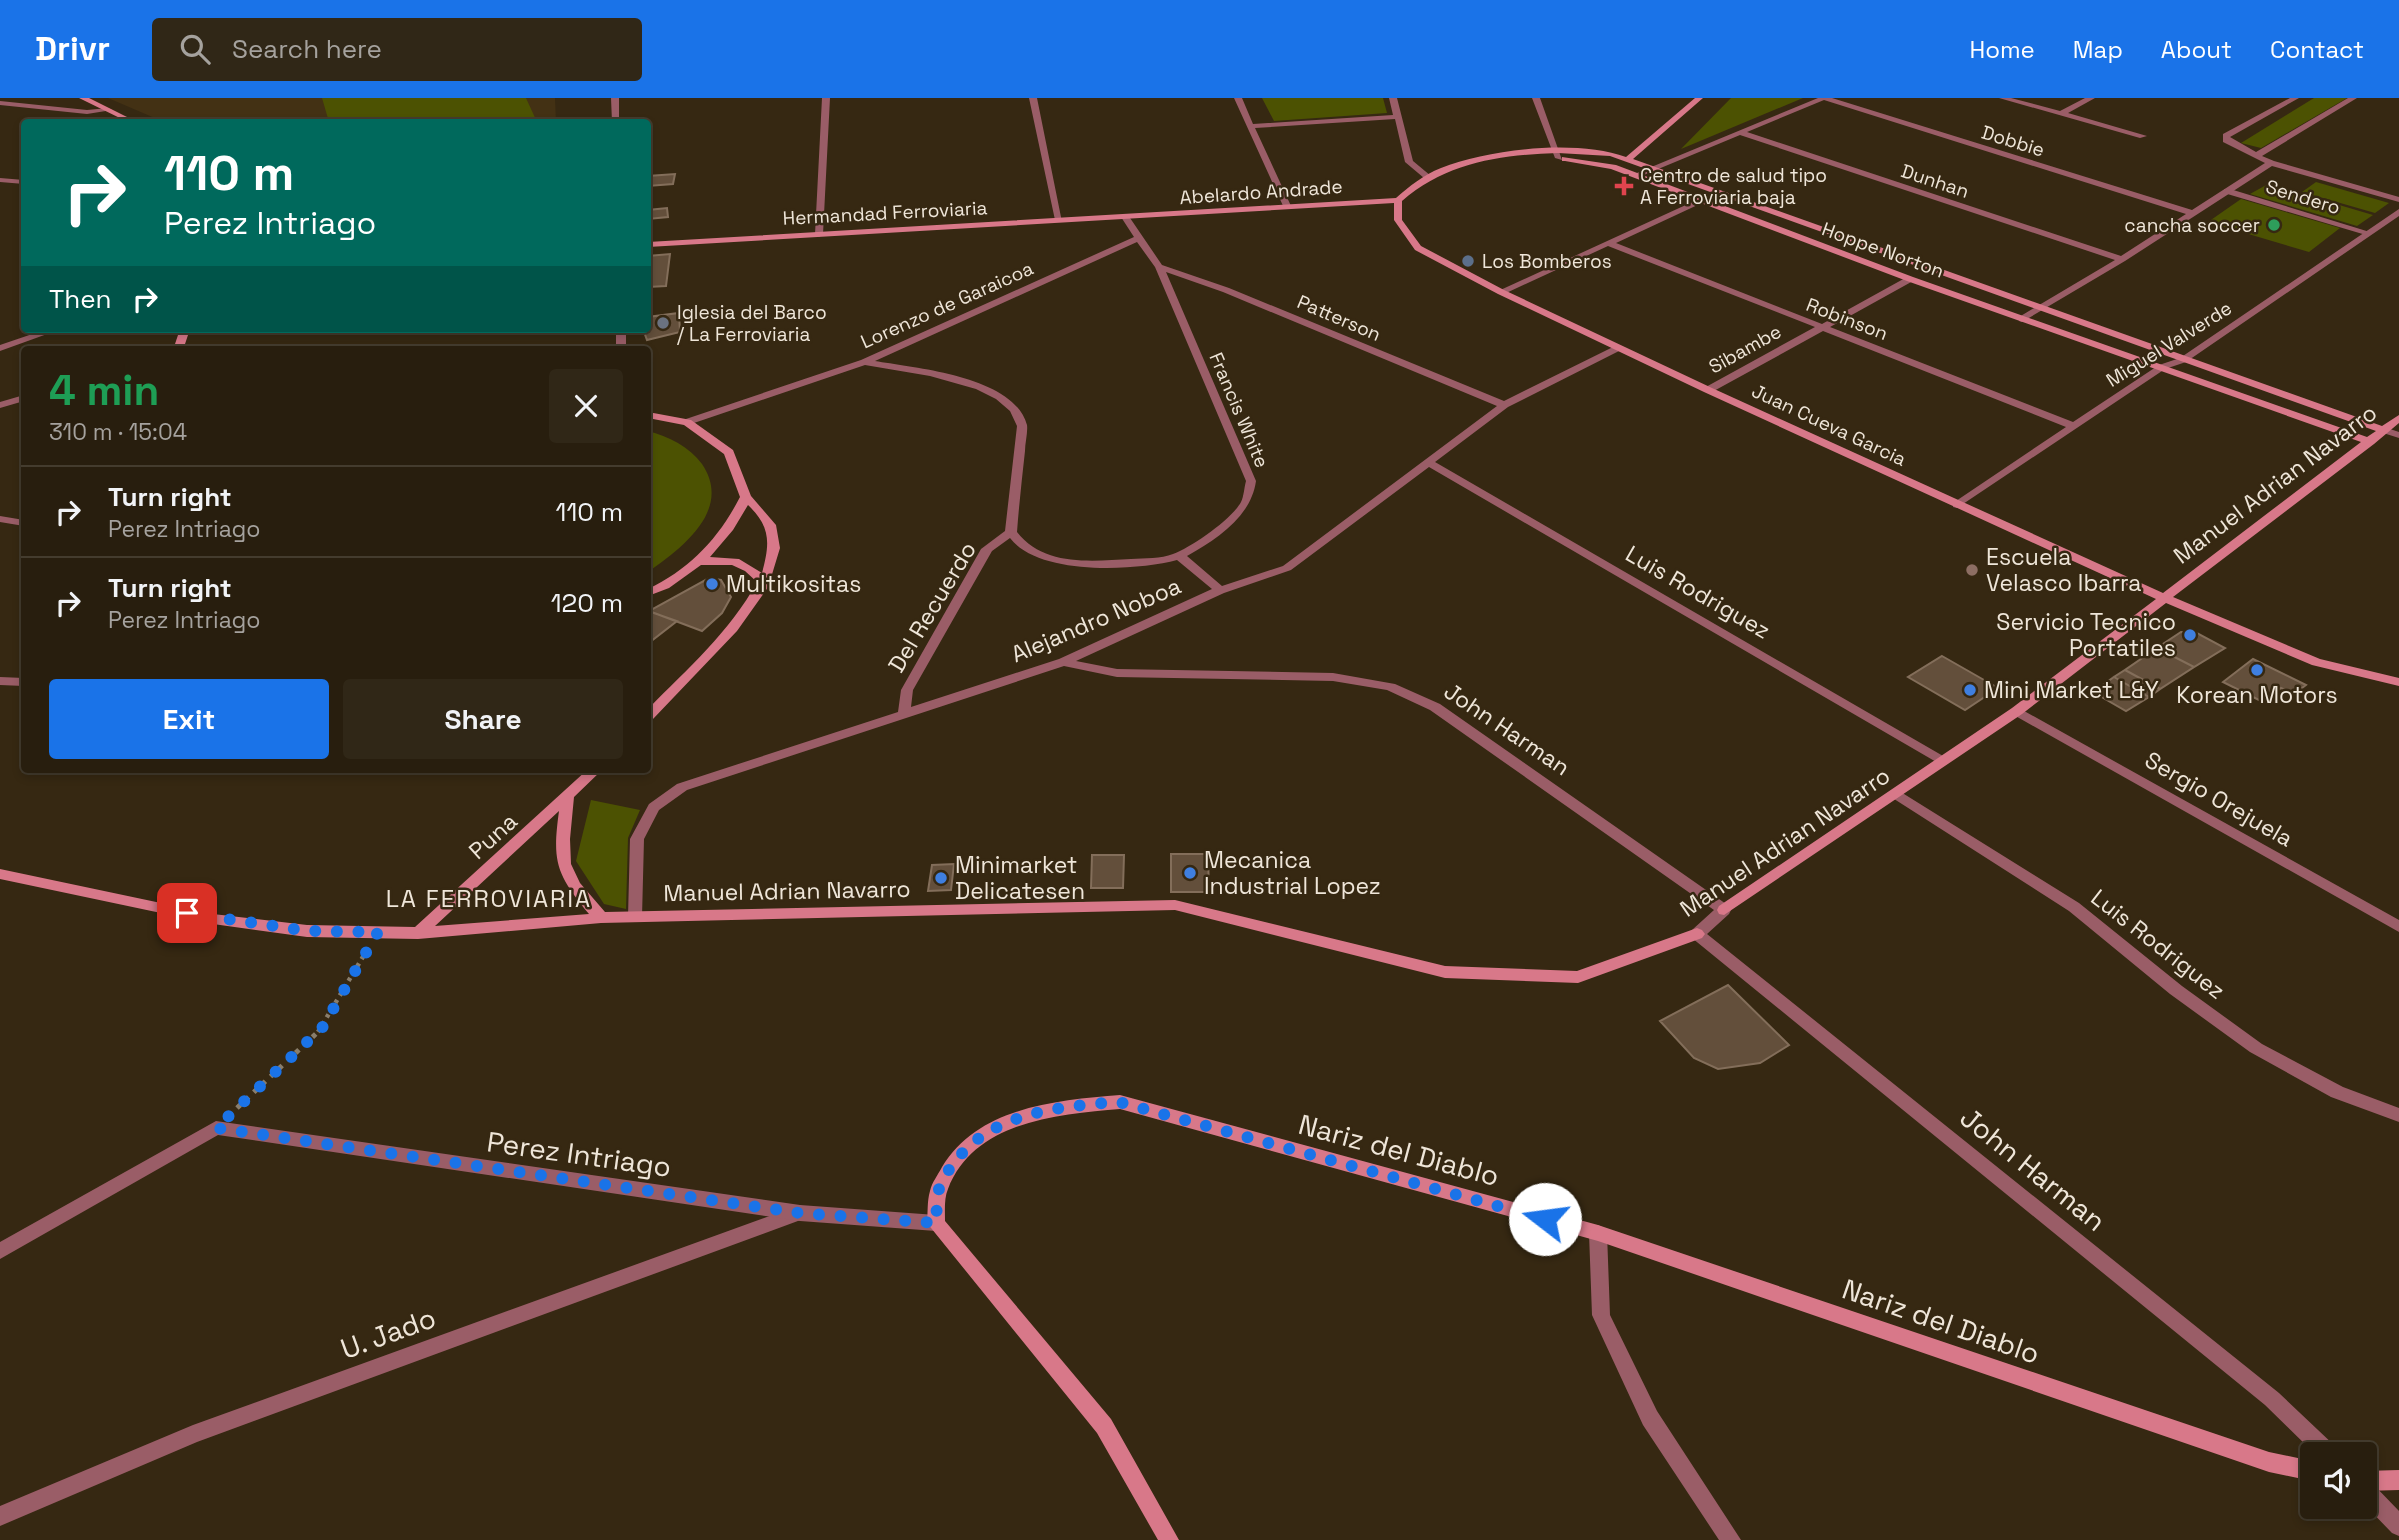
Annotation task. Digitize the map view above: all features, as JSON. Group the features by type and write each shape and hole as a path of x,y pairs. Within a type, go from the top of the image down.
{"street":[{"path":"83,98 127,119"},
{"path":"615,98 616,119"},
{"path":"819,234 826,98"},
{"path":"1033,98 1059,220"},
{"path":"1238,98 1287,206"},
{"path":"1393,98 1409,162 1427,177 1398,200"},
{"path":"1536,98 1557,154"},
{"path":"1613,167 1631,159 1699,98"},
{"path":"1636,175 1824,98"},
{"name":"Dobbie","path":"1824,98 2192,213"},
{"path":"2003,98 2143,136"},
{"path":"2061,114 2091,98"},
{"path":"2295,98 2226,136 2232,145 2271,163 2399,200"},
{"path":"2256,156 2353,98"},
{"path":"0,103 87,112 108,110"},
{"path":"1251,126 1396,117"},
{"name":"Dunhan","path":"1738,132 2122,260"},
{"name":"Hoppe Norton","path":"1427,177 1479,160 1512,156 1587,151 1631,159 2183,360 2399,435"},
{"name":"Hoppe Norton","path":"1557,154 1636,175 2022,319 2370,442"},
{"path":"2022,319 2122,260 2271,163"},
{"path":"0,180 21,182"},
{"name":"Sendero","path":"2227,191 2369,233"},
{"name":"Abelardo Andrade","path":"1125,216 1398,200"},
{"name":"Juan Cueva Garcia","path":"1398,200 1398,220 1418,248 1501,292 1957,505 2164,597 2316,662 2399,682"},
{"path":"1501,292 1700,200"},
{"name":"Miguel Valverde","path":"1957,505 2162,367 2183,360 2399,212"},
{"name":"Hermandad Ferroviaria","path":"651,245 1125,216"},
{"name":"Francis White","path":"1011,532 1017,542 1027,550 1051,559 1112,563 1179,556 1227,522 1246,503 1251,481 1159,267 1125,216"},
{"name":"Lorenzo de Garaicoa","path":"687,422 864,362 1138,238"},
{"name":"Robinson","path":"1609,243 2073,426"},
{"name":"Patterson","path":"1159,267 1226,290 1504,405"},
{"name":"Sibambe","path":"1708,390 1910,278"},
{"path":"0,348 44,333"},
{"name":"Alejandro Noboa","path":"635,917 638,839 654,807 682,787 1063,662 1220,590 1287,568 1504,405 1618,348"},
{"path":"864,362 996,392 1020,414 1022,426 1011,532"},
{"path":"0,405 21,399"},
{"path":"651,416 687,422 729,452 746,497 771,528 773,550 765,583 749,611 651,713"},
{"name":"Manuel Adrian Navarro","path":"0,874 213,919 307,931 418,933 601,918 1175,905 1445,972 1578,978 1697,934 1724,910 2017,710 2399,418"},
{"name":"Luis Rodriguez","path":"1430,463 1942,760"},
{"path":"651,591 708,555 733,525 746,497"},
{"path":"0,519 21,522"},
{"name":"Del Recuerdo","path":"904,713 907,690 988,549 1011,532"},
{"path":"1179,556 1220,590"},
{"path":"698,562 737,561 750,567 765,583"},
{"name":"John Harman","path":"1063,662 1117,673 1333,677 1390,687 1436,707 1724,910"},
{"path":"0,681 21,682"},
{"name":"Sergio Orejuela","path":"2017,710 2399,927"},
{"name":"Puna","path":"418,933 568,799 592,773"},
{"name":"Luis Rodriguez","path":"1896,794 2074,907 2176,990 2256,1048 2337,1092 2399,1115"},
{"path":"568,799 562,866 570,883 601,918"},
{"name":"John Harman","path":"1697,934 2272,1399 2317,1442"},
{"name":"Nariz del Diablo","path":"936,1223 939,1188 961,1154 994,1128 1052,1107 1119,1102 1598,1233 2256,1457 2300,1468"},
{"path":"0,1251 216,1128"},
{"name":"Perez Intriago","path":"216,1128 800,1213 936,1223"},
{"name":"U. Jado","path":"0,1516 193,1434 800,1213"},
{"path":"936,1223 1104,1426 1169,1540"},
{"path":"1598,1233 1601,1315 1650,1418 1731,1540"},
{"path":"2377,1481 2399,1480"},
{"path":"2377,1502 2399,1525"}],"path":[{"path":"216,1128 322,1028 378,932"}],"shaded area":[{"path":"108,98 555,98 556,119 157,119"}],"green space":[{"path":"322,98 526,98 536,119 328,119"},
{"path":"1262,98 1383,98 1387,113 1274,121"},
{"path":"1731,98 1803,98 1681,149"},
{"path":"2314,98 2347,98 2261,148 2241,143"},
{"path":"2316,182 2389,203 2375,213 2302,192"},
{"path":"2268,184 2373,215 2357,226 2250,194"},
{"name":"cancha soccer","path":"2241,199 2340,228 2309,252 2208,222"},
{"path":"651,432 678,443 691,452 702,464 710,481 708,512 688,539 651,570"},
{"path":"591,800 640,810 628,838 626,909 604,904 576,861"}],"building":[{"path":"675,174 673,184 651,186 651,176"},
{"path":"667,208 668,217 651,219 651,210"},
{"path":"670,254 666,286 651,287 651,256"},
{"name":"Iglesia del Barco / La Ferroviaria","path":"679,313 680,332 647,340 644,333 651,333 651,317"},
{"path":"709,578 721,580 731,597 722,613 702,631 651,610"},
{"path":"651,612 677,621 651,641"},
{"path":"2181,632 2195,632 2225,648 2194,667 2157,648"},
{"path":"2157,648 2194,667 2160,689 2125,670"},
{"path":"1942,656 1998,688 1965,710 1908,677"},
{"name":"Korean Motors","path":"2253,659 2306,685 2294,694 2281,688 2263,702 2223,682"},
{"path":"2125,670 2160,689 2149,697 2114,677"},
{"path":"2114,677 2149,697 2126,711 2093,692"},
{"name":"Mecanica Industrial Lopez","path":"1171,854 1208,854 1209,892 1171,892"},
{"path":"1092,855 1124,855 1123,888 1091,888"},
{"name":"Minimarket Delicatesen","path":"954,864 951,890 928,891 932,865"},
{"path":"1728,985 1789,1045 1760,1063 1718,1069 1694,1058 1660,1021"}],"place":[{"name":"Centro de salud tipo A Ferroviaria baja","path":"1624,186"},
{"name":"cancha soccer","path":"2274,225"},
{"name":"Los Bomberos","path":"1468,261"},
{"name":"Iglesia del Barco / La Ferroviaria","path":"663,323"},
{"name":"Escuela Velasco Ibarra","path":"1972,570"},
{"name":"Multikositas","path":"712,584"},
{"name":"Servicio Tecnico Portatiles","path":"2190,635"},
{"name":"Korean Motors","path":"2257,670"},
{"name":"Mini Market L&Y","path":"1970,690"},
{"name":"Mecanica Industrial Lopez","path":"1190,873"},
{"name":"Minimarket Delicatesen","path":"941,878"}],"district":[{"name":"LA FERROVIARIA","path":"489,898"}],"route":[{"path":"187,913 307,931 378,932 322,1028 216,1128 800,1213 936,1223 939,1188 961,1154 994,1128 1052,1107 1119,1102 1545,1219"}]}
